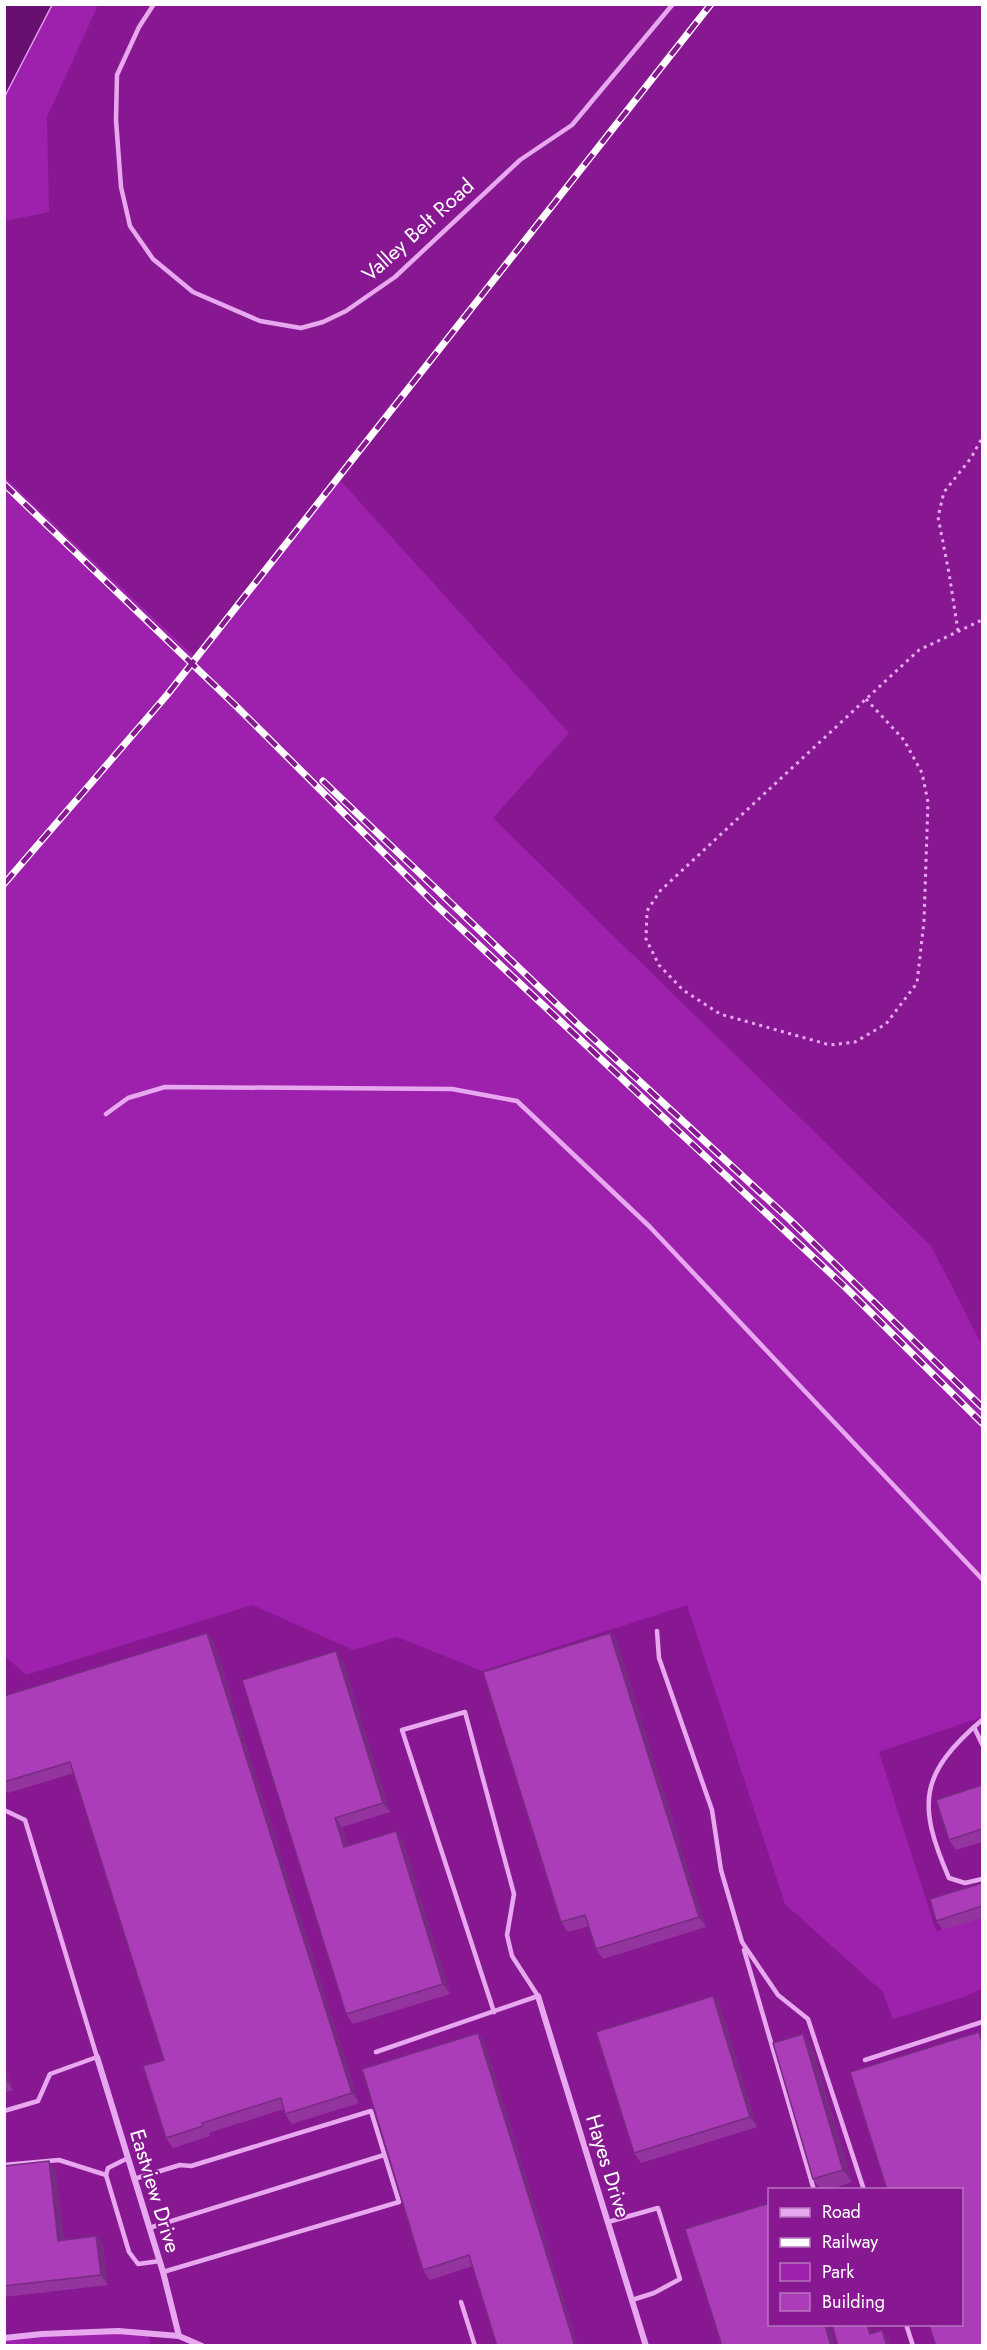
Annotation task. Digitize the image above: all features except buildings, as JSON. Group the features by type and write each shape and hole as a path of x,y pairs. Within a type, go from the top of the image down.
{"street":[{"name":"Hayes Drive","path":"538,1996 646,2346"},
{"name":"Eastview Drive","path":"97,2056 160,2261 179,2336"},
{"path":"4,2338 118,2331 179,2336 202,2346"}],"lane":[{"name":"Valley Belt Road","path":"154,4 139,27 117,75 116,120 121,187 130,226 153,259 194,292 260,321 301,328 323,322 346,311 395,277 520,160 572,125 673,4"},
{"path":"106,1114 128,1098 165,1087 453,1089 517,1101 650,1227 982,1579"},
{"path":"657,1631 659,1658 712,1810 721,1870 813,2188"},
{"path":"376,2052 494,2012 538,1996 512,1956 507,1935 514,1894 465,1712 402,1730 494,2012"},
{"path":"982,1720 937,1768 929,1791 930,1820 936,1848 949,1878 965,1883 982,1880"},
{"path":"974,1727 982,1744"},
{"path":"4,1810 25,1820 97,2056 50,2074 38,2101 4,2111"},
{"path":"742,1942 778,1995 808,2019 863,2188"},
{"path":"866,2060 982,2022"},
{"path":"134,2179 180,2164 191,2166 371,2111 399,2202 163,2272"},
{"path":"149,2228 384,2155"},
{"path":"128,2158 108,2168 106,2175 129,2252 138,2264 160,2261"},
{"path":"4,2165 59,2160 106,2175"},
{"path":"608,2222 658,2208 662,2218 680,2279 654,2293 632,2300"},
{"path":"461,2302 475,2346"},
{"path":"906,2326 913,2346"}],"path":[{"path":"958,631 938,517 944,492 971,458 982,438"},
{"path":"866,699 904,740 922,773 928,802 924,921 917,983 886,1024 855,1042 830,1045 720,1014 683,990 659,965 646,939 647,911 660,891 866,699 919,650 982,620"}],"green space":[{"path":"52,5 98,5 47,117 49,212 5,221 4,96"},
{"path":"4,476 196,658 338,478 569,733 493,818 931,1246 982,1345 982,1717 879,1752 936,1931 982,1918 982,1989 961,1998 893,2019 883,1992 785,1904 687,1605 482,1671 397,1637 353,1650 253,1605 26,1675 5,1656"},
{"path":"42,2334 148,2334 151,2345 5,2345 4,2338"}],"shaded area":[{"path":"4,5 52,5 5,96"}],"railway":[{"path":"4,884 167,695 711,4"},
{"path":"4,484 235,705 436,905 843,1285 982,1423"},
{"path":"323,781 582,1028 788,1218 982,1407"}]}
